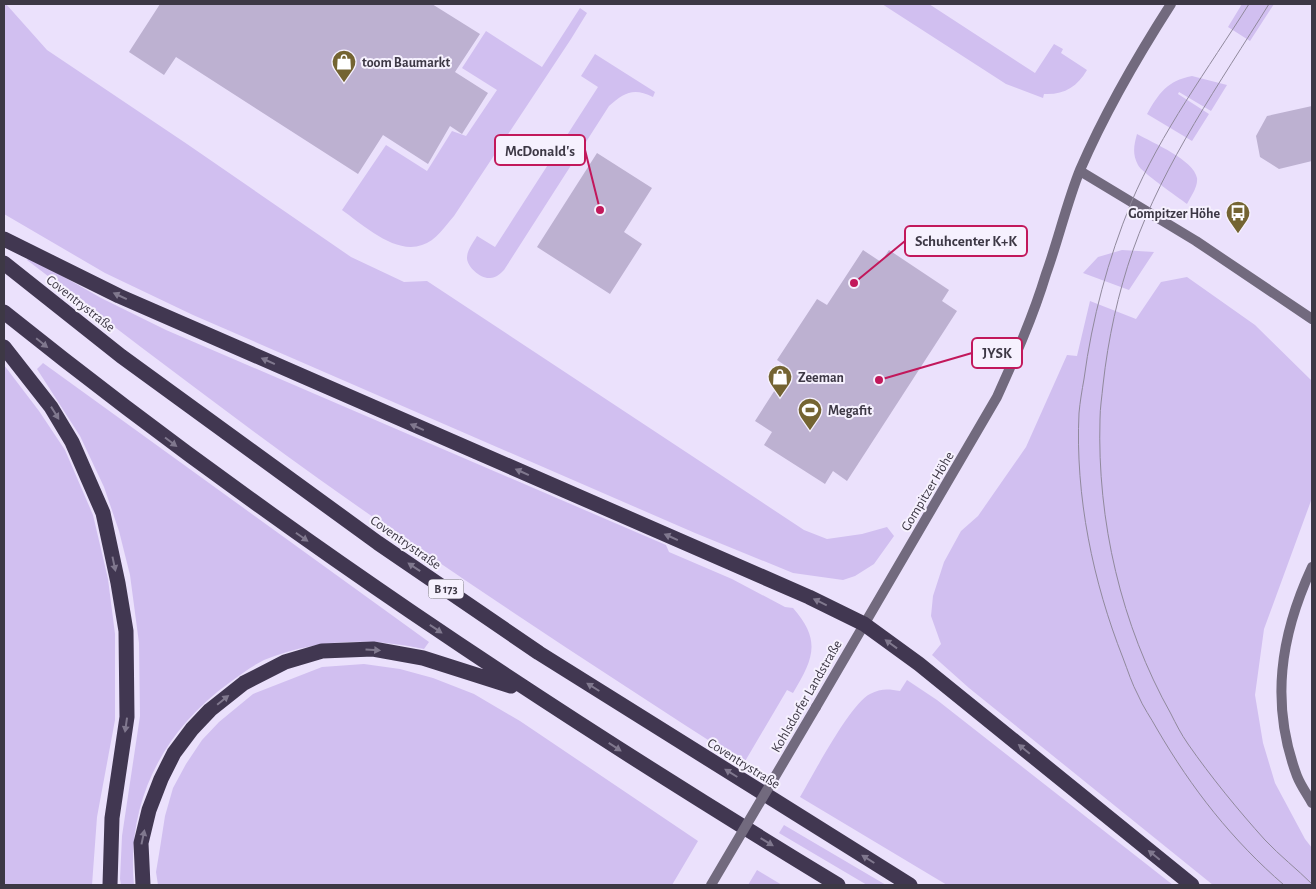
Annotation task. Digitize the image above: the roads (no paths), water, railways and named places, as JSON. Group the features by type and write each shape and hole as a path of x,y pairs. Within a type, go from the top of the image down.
{"highway":[{"path":"4,239 119,296 809,597 864,624 919,664 1192,885"},
{"name":"Coventrystraße","path":"4,263 121,356 386,548 539,653 910,885"},
{"path":"4,312 96,386 356,575 530,692 688,794 838,885"},
{"path":"4,347 51,407 72,442 103,513 118,583 126,631 127,717 112,818 110,885"},
{"path":"143,885 141,843 149,810 161,779 174,754 192,729 210,710 244,683 285,662 322,651 373,649 423,658 530,692"}],"street":[{"name":"Gompitzer Höhe","path":"864,624 997,397 1018,351 1040,292 1080,171 1110,108 1154,30 1171,4"},
{"path":"1080,171 1202,245 1312,319"},
{"path":"1312,568 1290,626 1283,658 1281,696 1287,744 1298,778 1312,803"},
{"name":"Kohlsdorfer Landstraße","path":"711,885 864,624"}],"tram line":[{"path":"1249,4 1156,151 1123,224 1108,267 1087,357 1079,409 1080,476 1083,507 1095,569 1112,629 1136,691 1170,751 1214,813 1247,850 1284,885"},
{"path":"1269,4 1177,154 1160,186 1133,250 1118,299 1105,368 1100,411 1100,457 1108,534 1116,571 1138,645 1153,680 1183,736 1215,781 1265,840 1312,884"}],"place":[{"name":"toom Baumarkt","path":"344,83"},
{"name":"McDonald's","path":"600,210"},
{"name":"Gompitzer Höhe","path":"1238,234"},
{"name":"Schuhcenter K+K","path":"854,283"},
{"name":"JYSK","path":"879,380"},
{"name":"Zeeman","path":"780,398"},
{"name":"Megafit","path":"810,431"}]}
